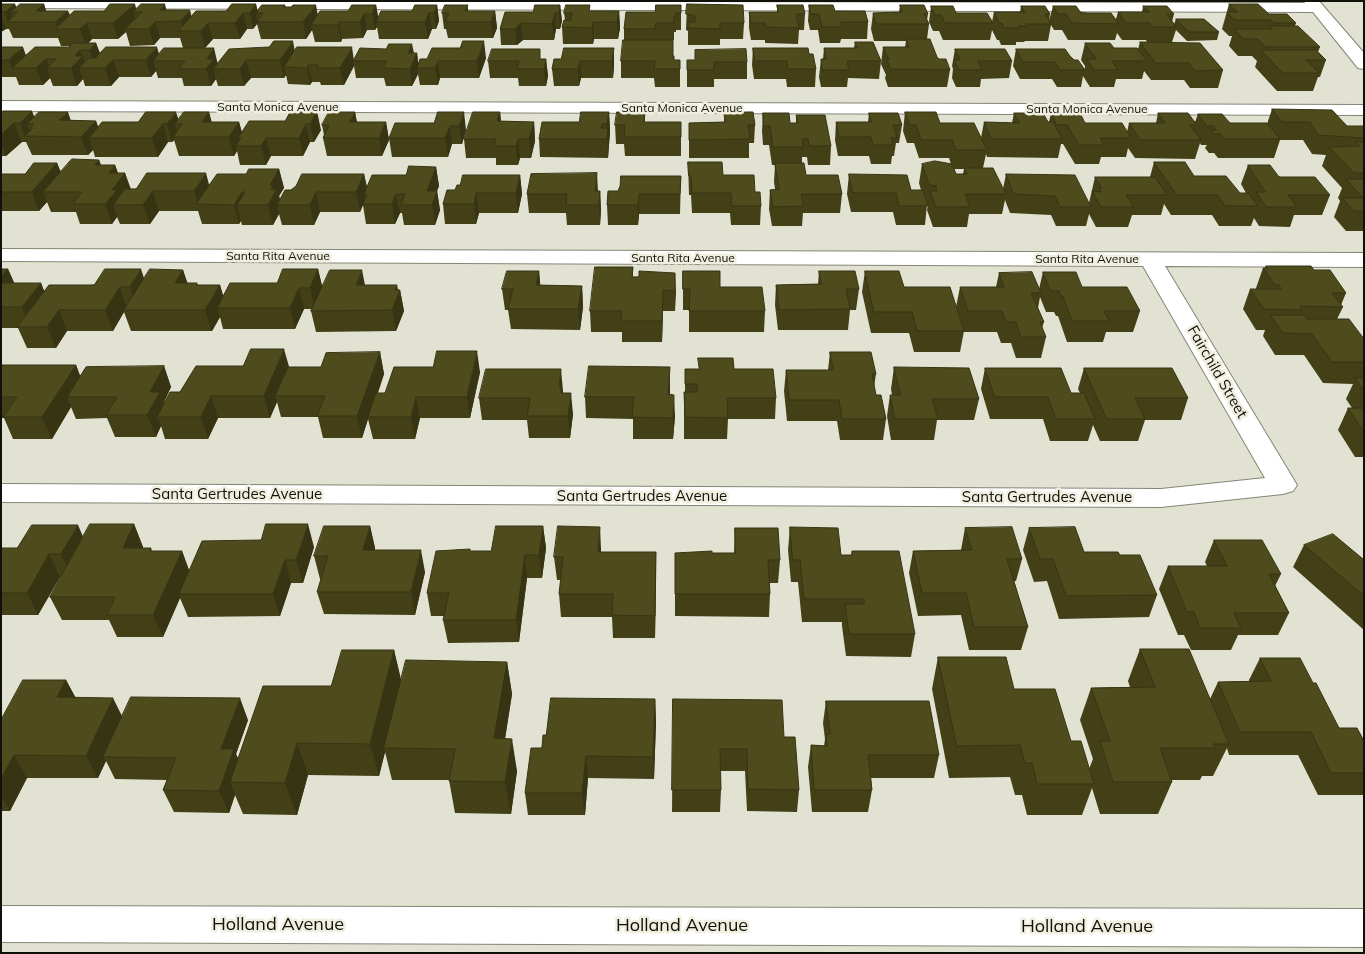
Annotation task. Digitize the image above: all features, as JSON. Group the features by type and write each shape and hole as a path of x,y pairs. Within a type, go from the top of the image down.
{"street":[{"path":"1,4 1315,4 1364,64"},
{"name":"Santa Monica Avenue","path":"1,106 1364,110"},
{"name":"Santa Rita Avenue","path":"1,255 1364,260"},
{"name":"Fairchild Street","path":"1150,259 1283,485"},
{"name":"Santa Gertrudes Avenue","path":"1,493 1161,498 1283,485"},
{"name":"Holland Avenue","path":"1,924 1364,928"}],"building":[{"path":"1,4 15,4 5,12 1,12"},
{"path":"20,4 44,4 36,11 68,11 56,22 7,22 18,12 11,12"},
{"path":"110,4 135,4 113,23 87,23 80,29 55,29 74,11 104,11"},
{"path":"141,4 165,4 160,10 190,10 181,21 155,22 149,29 125,29 142,12 133,12"},
{"path":"232,4 256,4 250,13 243,13 235,23 208,23 201,31 178,31 196,11 226,11"},
{"path":"687,4 743,5 744,23 720,23 720,29 688,28 688,22 695,22 695,16 686,14"},
{"path":"1229,4 1258,4 1269,14 1287,14 1296,23 1274,23 1271,20 1234,20 1227,12 1237,12"},
{"path":"262,5 285,5 283,7 291,7 293,5 316,5 303,22 257,22 263,13 256,13"},
{"path":"352,5 376,5 372,14 364,14 360,22 339,22 338,25 311,25 320,11 348,11"},
{"path":"415,5 437,5 434,13 429,13 425,22 376,22 381,11 412,11"},
{"path":"445,5 468,5 465,11 495,11 491,22 445,22 449,13 442,13"},
{"path":"535,5 560,5 559,13 555,13 552,24 521,23 515,29 500,29 505,12 533,12"},
{"path":"566,5 590,5 589,11 619,11 617,22 593,22 592,28 562,27 564,20 571,20 572,13 564,13"},
{"path":"656,5 681,5 681,13 676,13 674,23 656,23 655,29 624,29 626,12 655,12"},
{"path":"777,5 803,5 805,14 796,14 799,28 766,27 765,23 751,23 749,12 778,12"},
{"path":"809,5 833,5 835,11 865,11 868,22 841,22 842,27 822,27 819,14 811,14"},
{"path":"900,5 924,5 928,14 924,14 929,24 876,24 873,13 902,12"},
{"path":"931,6 953,6 956,13 987,13 993,23 945,23 941,15 935,15"},
{"path":"1021,6 1045,6 1050,14 1045,14 1051,24 1026,24 1027,26 1018,26 1019,28 1004,28 1002,23 999,23 994,12 1025,12"},
{"path":"1053,6 1076,6 1081,13 1111,13 1119,24 1072,23 1066,14 1058,14"},
{"path":"1143,6 1167,6 1174,14 1167,14 1176,27 1153,27 1150,23 1126,23 1118,12 1149,12"},
{"path":"1176,19 1204,19 1219,32 1189,32"},
{"path":"1269,26 1298,26 1320,47 1265,47 1258,39 1243,39 1234,29 1272,29"},
{"path":"906,39 930,39 937,57 939,59 946,59 950,70 890,69 887,60 889,60 883,47 909,47"},
{"path":"623,40 673,40 673,56 674,60 680,60 680,69 654,69 655,61 621,61"},
{"path":"274,41 293,41 280,60 246,60 240,69 213,69 229,49 269,47"},
{"path":"463,41 484,41 477,61 438,61 435,68 417,68 420,59 427,59 432,48 460,48"},
{"path":"855,42 873,42 881,61 847,61 849,70 822,70 821,59 826,59 824,48 857,48"},
{"path":"1140,42 1200,43 1223,70 1195,71 1189,63 1156,63"},
{"path":"72,43 96,43 90,50 80,50 75,56 83,56 71,68 47,68 56,59 46,59 36,68 12,68 35,47 69,47"},
{"path":"1085,43 1110,43 1114,48 1137,48 1147,61 1112,61 1118,70 1094,70 1087,59 1096,59"},
{"path":"389,44 412,44 408,53 417,53 410,69 383,68 387,61 353,61 360,48 386,49"},
{"path":"1,47 23,47 9,60 1,60"},
{"path":"106,47 157,47 146,60 113,60 105,68 79,68 89,58 95,58"},
{"path":"297,47 352,47 340,68 317,68 319,65 308,65 307,68 284,67"},
{"path":"164,48 214,48 207,59 214,59 206,69 179,69 185,61 153,61"},
{"path":"564,48 614,48 612,61 580,61 578,69 552,69 554,59 561,59"},
{"path":"753,48 808,48 809,54 813,54 816,69 788,69 787,61 755,61"},
{"path":"492,49 540,49 540,59 546,59 544,69 517,69 519,61 488,61"},
{"path":"746,49 747,62 714,62 714,70 687,70 687,60 695,60 695,50"},
{"path":"955,49 1005,49 1012,61 978,61 982,70 959,70 954,60 960,60"},
{"path":"1016,49 1065,49 1074,60 1078,60 1085,70 1060,70 1055,62 1023,62"},
{"path":"1261,50 1316,50 1326,60 1306,60 1319,73 1283,73"},
{"path":"1272,109 1332,110 1347,126 1364,126 1364,138 1318,135 1310,122 1282,122"},
{"path":"3,111 32,111 20,123 14,123 1,135 1,113"},
{"path":"291,111 317,111 310,124 306,124 299,138 266,138 261,146 236,146 241,138 238,138 249,121 285,121"},
{"path":"39,112 68,112 59,120 96,121 81,137 25,136 33,128 30,128 34,124 27,124"},
{"path":"146,112 176,112 167,124 163,124 152,138 89,138 102,122 138,122"},
{"path":"184,112 209,112 202,122 239,122 229,137 173,137 182,124 175,124"},
{"path":"329,112 355,112 350,122 386,122 379,138 323,138 329,125 322,125"},
{"path":"438,112 464,112 459,126 450,126 445,138 389,138 395,123 434,123"},
{"path":"473,112 500,112 497,121 534,122 529,139 518,139 516,146 494,146 496,139 464,139"},
{"path":"581,112 609,112 607,124 602,124 601,128 608,128 607,139 539,139 542,122 579,122"},
{"path":"617,112 645,113 644,122 681,122 681,137 624,137 625,125 615,125"},
{"path":"724,112 753,112 755,125 748,125 750,139 689,140 689,123 725,122"},
{"path":"905,112 936,112 940,123 974,123 987,150 956,150 952,140 921,140 916,125 910,125"},
{"path":"763,113 789,113 790,123 798,123 796,115 825,115 831,146 809,146 808,139 802,139 803,147 773,147 770,126 764,126"},
{"path":"869,113 898,113 902,125 893,125 897,138 891,138 893,145 873,145 871,137 839,137 836,122 871,122"},
{"path":"1014,113 1043,113 1048,122 1053,122 1062,139 991,139 984,122 1019,123"},
{"path":"1051,113 1080,113 1085,123 1122,123 1131,138 1100,138 1104,145 1079,145 1067,125 1057,125"},
{"path":"1158,113 1188,113 1197,125 1190,125 1201,140 1140,140 1129,123 1165,123"},
{"path":"1198,114 1222,114 1230,123 1267,123 1280,139 1224,139 1220,134 1215,134 1211,130 1216,130 1214,126 1207,126"},
{"path":"1356,142 1364,142 1364,173 1354,173 1329,147 1359,146"},
{"path":"72,159 99,160 95,165 115,165 109,173 125,173 112,190 117,190 105,204 73,204 82,192 43,192"},
{"path":"935,161 952,164 956,174 967,174 964,168 993,168 1006,194 965,194 970,207 936,207 930,191 937,191 935,186 937,186 929,185 922,164"},
{"path":"688,162 722,162 723,175 754,175 755,192 760,192 761,206 732,206 731,193 692,193"},
{"path":"1154,162 1185,162 1194,176 1226,176 1240,193 1248,193 1258,206 1225,206 1218,195 1177,195"},
{"path":"34,163 57,163 32,192 1,192 1,174 25,174"},
{"path":"775,163 804,163 806,175 838,175 842,194 801,194 804,206 773,207 770,190 779,189"},
{"path":"1248,165 1270,165 1279,177 1315,177 1330,195 1288,195 1297,207 1266,207 1256,192 1265,192"},
{"path":"409,166 436,167 427,191 437,191 432,205 401,205 405,194 396,194 392,204 363,204 367,194 364,194 372,175 406,175"},
{"path":"249,169 279,169 270,185 273,185 271,189 277,189 268,205 237,205 245,192 242,192 234,205 196,204 217,174 246,174"},
{"path":"147,173 206,173 194,191 153,191 143,205 113,205 125,189 136,189"},
{"path":"597,173 595,191 600,191 599,205 566,205 567,194 527,194 531,174"},
{"path":"302,174 364,174 356,192 316,192 310,205 277,205 285,190 291,190 296,186"},
{"path":"849,174 907,175 911,190 923,190 928,206 899,206 896,193 853,193"},
{"path":"1006,174 1075,175 1091,207 1060,207 1055,196 1014,194"},
{"path":"463,175 520,175 516,193 476,193 474,204 443,204 447,190 455,190 457,185 460,185"},
{"path":"621,176 681,176 680,194 639,194 638,205 607,205 608,191 618,191"},
{"path":"1095,177 1155,177 1167,195 1126,195 1134,207 1101,207 1092,191 1101,192"},
{"path":"1346,179 1364,179 1364,211 1354,211 1342,198 1363,198"},
{"path":"1266,266 1311,266 1314,270 1330,270 1346,293 1332,293 1343,307 1300,306 1302,310 1264,309 1250,289 1281,289 1279,285 1275,285 1263,268 1267,268"},
{"path":"595,267 633,267 632,277 639,277 639,271 675,273 675,291 663,290 662,321 621,321 622,311 590,311"},
{"path":"1,269 8,269 1,277"},
{"path":"105,269 141,269 130,287 120,287 105,310 59,310 47,327 17,327 49,285 94,285"},
{"path":"150,269 183,270 175,283 220,285 205,310 124,310"},
{"path":"283,269 318,269 310,288 299,288 290,308 217,308 230,283 277,283"},
{"path":"330,270 362,270 356,285 397,285 395,290 400,290 392,310 311,311"},
{"path":"507,271 539,271 536,285 582,286 578,309 508,309 513,289 502,289"},
{"path":"683,271 720,271 720,287 762,287 765,311 689,311 690,289 683,289"},
{"path":"819,271 855,271 859,289 846,289 850,309 779,310 776,285 821,284"},
{"path":"865,271 899,271 904,287 950,287 964,331 917,331 912,312 874,312"},
{"path":"1032,272 1041,293 1031,293 1044,322 1040,322 1046,337 1021,337 1016,322 1006,322 1002,311 968,311 960,287 1004,287 999,273"},
{"path":"1043,272 1076,272 1082,287 1127,287 1140,311 1104,311 1109,321 1072,321 1063,296 1061,296 1059,291 1051,291"},
{"path":"1,283 41,283 22,307 1,307"},
{"path":"1271,315 1304,315 1307,319 1349,319 1364,339 1364,362 1332,362 1312,334 1283,333"},
{"path":"251,349 284,349 264,396 211,396 201,417 157,417 170,392 180,392 196,366 243,366"},
{"path":"437,351 477,351 467,397 416,397 411,417 368,417 376,393 385,393 394,367 433,367"},
{"path":"380,352 357,416 317,416 325,396 275,396 288,367 321,367 326,353"},
{"path":"830,352 871,352 876,374 872,374 876,395 881,395 886,419 842,419 839,400 789,400 786,370 833,370"},
{"path":"698,358 733,358 734,369 773,369 776,398 727,398 728,418 685,417 684,392 697,392 697,384 685,384 685,369 699,369"},
{"path":"1,365 76,365 42,417 3,417 17,397 1,397"},
{"path":"164,366 150,392 160,392 147,415 106,415 117,397 67,397 86,367"},
{"path":"589,366 670,367 668,394 674,395 673,418 632,417 634,397 585,397"},
{"path":"894,367 969,368 979,399 932,399 938,419 895,419 890,395 900,395"},
{"path":"985,368 1061,368 1071,393 1084,393 1095,419 1056,419 1048,397 995,397"},
{"path":"1084,368 1172,368 1188,398 1135,398 1145,419 1107,419"},
{"path":"486,369 561,369 559,387 561,388 561,393 571,393 568,416 527,416 530,398 479,398"},
{"path":"1355,378 1364,378 1364,390"},
{"path":"1348,408 1364,408 1364,432"},
{"path":"90,524 134,524 123,548 151,548 150,551 182,551 153,615 107,615 115,597 50,597"},
{"path":"266,524 308,524 296,560 285,560 273,594 179,594 202,541 261,540"},
{"path":"32,525 78,525 61,554 49,554 27,593 1,593 1,548 17,548"},
{"path":"324,526 370,526 363,550 421,550 411,592 317,592 328,556 314,556"},
{"path":"496,526 543,526 539,555 525,555 516,620 443,620 449,593 427,593 436,551 470,549 470,551 491,551"},
{"path":"558,526 600,527 598,552 656,552 655,616 612,615 613,594 559,594 563,557 554,557"},
{"path":"790,527 838,528 841,555 852,555 852,551 899,551 915,634 849,634 845,604 864,604 864,599 804,599 800,560 793,560"},
{"path":"1012,527 1022,559 1007,559 1028,627 974,627 966,593 922,593 913,551 972,550 965,528"},
{"path":"1075,527 1084,552 1118,552 1120,555 1140,555 1157,595 1066,596 1053,559 1040,559 1029,528"},
{"path":"735,528 778,528 780,560 768,560 770,594 675,594 675,553 712,551 712,553 735,553"},
{"path":"1333,534 1364,558 1364,596 1304,545"},
{"path":"1214,540 1262,540 1281,574 1269,574 1289,613 1234,613 1241,628 1200,628 1194,612 1187,612 1168,566 1227,566"},
{"path":"1140,649 1189,649 1229,744 1213,744 1215,748 1160,748 1172,782 1113,782 1100,741 1110,741 1091,688 1155,687"},
{"path":"342,650 394,650 370,744 297,743 285,783 230,782 263,686 331,686"},
{"path":"938,657 1006,657 1014,689 1055,689 1071,741 1081,741 1094,784 1037,784 1032,763 1025,763 1020,745 957,746"},
{"path":"1260,658 1300,658 1313,683 1316,683 1339,728 1357,728 1364,741 1364,773 1331,773 1311,732 1240,732 1218,682 1271,681"},
{"path":"406,660 507,662 494,738 512,739 505,782 449,781 455,749 384,748"},
{"path":"23,680 66,680 57,697 113,698 86,756 14,755 1,779 1,720"},
{"path":"131,697 240,698 221,749 234,749 219,791 163,790 176,758 103,757"},
{"path":"551,698 655,699 653,757 586,756 582,793 525,793 531,748 542,748 543,735 546,735"},
{"path":"673,699 782,700 784,737 795,737 799,790 748,789 747,749 720,749 721,790 672,790"},
{"path":"826,701 929,701 939,755 868,755 872,790 814,790 811,745 827,746 826,734 830,734"}]}
